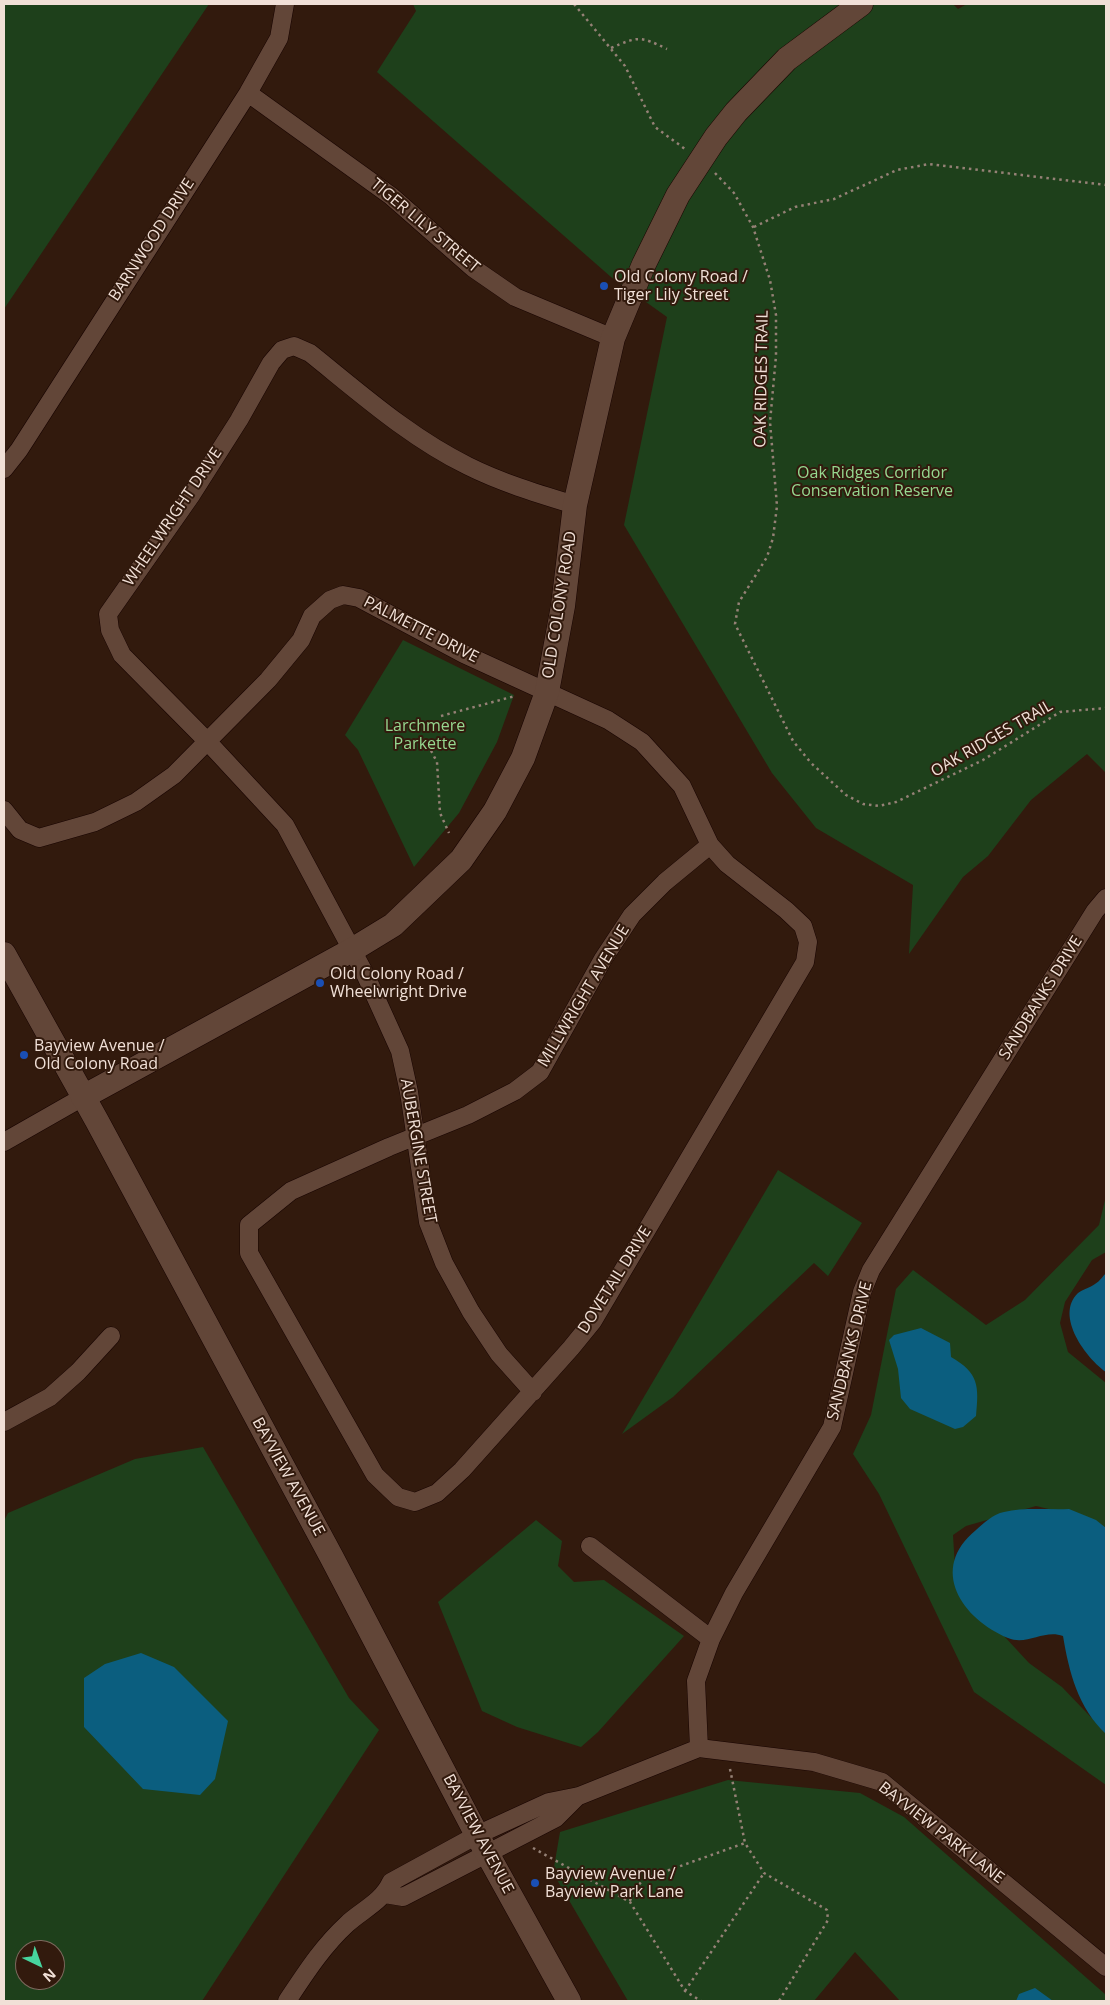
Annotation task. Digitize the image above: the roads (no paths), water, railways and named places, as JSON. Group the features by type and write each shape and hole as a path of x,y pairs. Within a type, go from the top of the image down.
{"street":[{"name":"BARNWOOD DRIVE","path":"4,469 248,93 279,38 285,4"},
{"name":"OLD COLONY ROAD","path":"83,1097 352,950 393,925 461,860 495,811 523,758 547,692 563,606 575,505 613,338 644,264 678,195 736,112 787,59 861,4"},
{"name":"TIGER LILY STREET","path":"248,93 391,196 473,268 515,297 613,338"},
{"name":"WHEELWRIGHT DRIVE","path":"352,950 286,825 122,654 110,630 108,614 192,494 239,420 271,363 282,350 294,346 310,352 407,430 467,466 520,488 575,505"},
{"name":"PALMETTE DRIVE","path":"208,742 268,680 301,640 312,616 330,600 343,595 359,598 464,654 547,692"},
{"name":"DOVETAIL DRIVE","path":"414,1136 291,1191 249,1225 249,1253 375,1475 398,1497 415,1502 437,1493 462,1470 533,1392 593,1321 805,962 808,942 803,926 786,910 727,864 710,845 682,786 642,742 608,720 547,692"},
{"path":"4,810 20,830 39,838 95,822 136,802 174,775 208,742"},
{"name":"MILLWRIGHT AVENUE","path":"414,1136 468,1115 515,1091 540,1072 603,959 632,915 665,882 710,845"},
{"name":"SANDBANKS DRIVE","path":"698,1748 696,1681 711,1639 734,1593 832,1427 862,1292 871,1270 1090,919 1106,898"},
{"name":"AUBERGINE STREET","path":"352,950 400,1051 409,1092 428,1222 444,1263 471,1312 498,1354 533,1392"},
{"name":"BAYVIEW AVENUE","path":"4,954 331,1556 482,1844 569,2001"},
{"path":"4,1142 83,1097"},
{"path":"4,1422 50,1397 78,1372 111,1336"},
{"path":"590,1546 711,1639"},
{"name":"BAYVIEW PARK LANE","path":"287,2001 314,1959 347,1924 386,1894 391,1882 482,1844 549,1802 579,1796 698,1748 814,1762 882,1782 1106,1968"}],"water":[{"path":"1106,1273 1106,1372 1098,1366 1082,1347 1071,1325 1070,1313 1072,1302 1078,1293 1097,1283"},
{"path":"921,1328 950,1343 951,1357 967,1369 975,1381 977,1388 976,1416 963,1427 955,1429 910,1409 901,1398 898,1369 889,1340 894,1335"},
{"path":"1069,1509 1096,1520 1106,1528 1106,1734 1088,1713 1076,1689 1068,1663 1063,1636 1049,1634 1015,1640 991,1630 965,1606 957,1592 953,1576 954,1561 962,1545 992,1517 1012,1510"},
{"path":"141,1653 174,1667 228,1721 215,1779 200,1795 143,1789 84,1727 84,1678 105,1664"},
{"path":"1035,1988 1053,2001 1016,2001 1019,1994"}],"place":[{"name":"Old Colony Road / Tiger Lily Street","path":"604,286"},
{"name":"Old Colony Road / Wheelwright Drive","path":"320,983"},
{"name":"Bayview Avenue / Old Colony Road","path":"24,1055"},
{"name":"Bayview Avenue / Bayview Park Lane","path":"535,1883"}],"park label":[{"name":"Oak Ridges Corridor Conservation Reserve","path":"872,482"},
{"name":"Larchmere Parkette","path":"425,735"}]}
